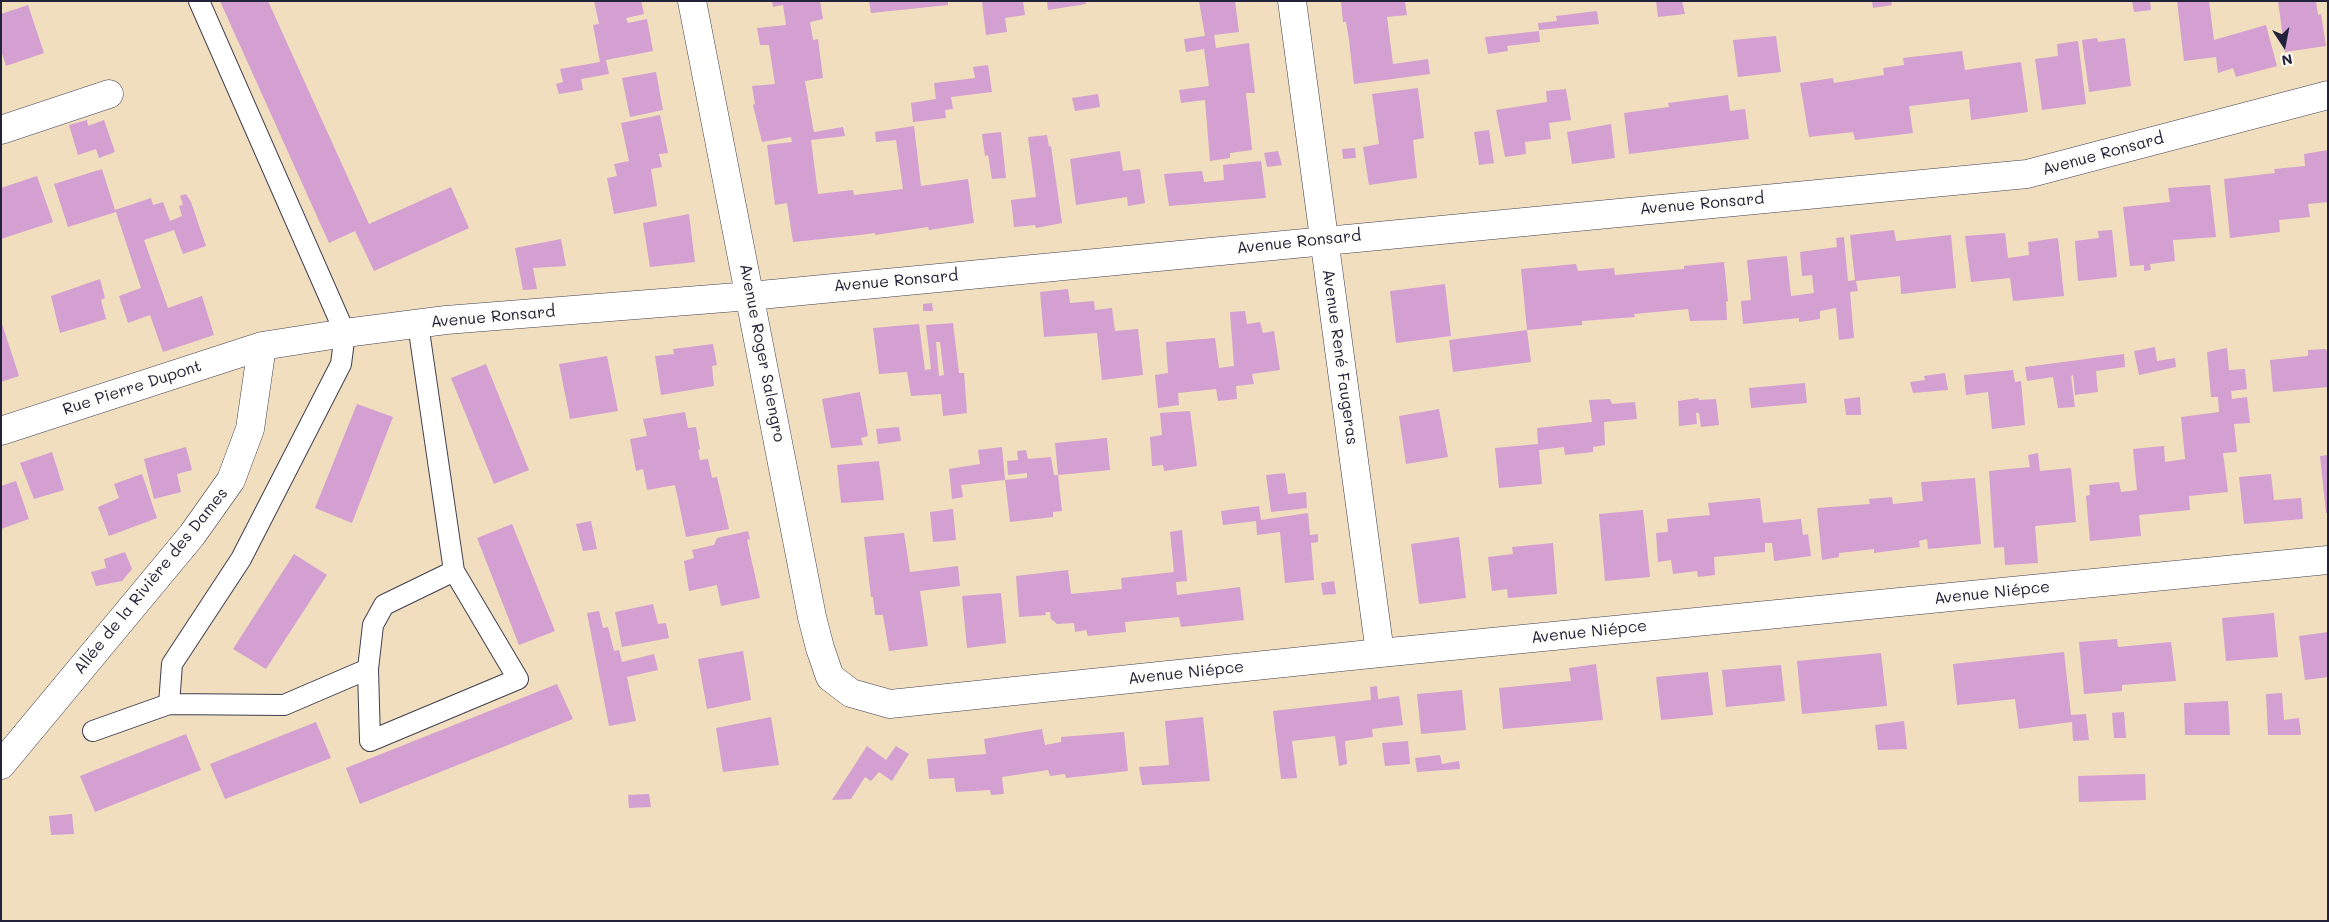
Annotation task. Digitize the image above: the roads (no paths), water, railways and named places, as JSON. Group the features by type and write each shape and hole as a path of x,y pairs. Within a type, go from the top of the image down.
{"street":[{"name":"Avenue Roger Salengro","path":"692,1 820,648 830,676 851,693"},
{"name":"Avenue René Faugeras","path":"1292,1 1380,653"},
{"path":"1,130 109,94"},
{"name":"Avenue Ronsard","path":"262,346 418,324 750,296 2027,174 2328,95"},
{"name":"Rue Pierre Dupont","path":"1,431 262,346"},
{"name":"Allée de la Rivière des Dames","path":"1,765 192,535 231,480 250,430 262,346"},
{"name":"Avenue Niépce","path":"851,693 890,704 1380,653 2328,560"}],"lane":[{"path":"169,704 172,664 242,559 341,364 345,333 199,1"},
{"path":"418,324 454,571 518,679 370,742 368,670 373,624 384,605 454,571"},
{"path":"93,731 169,704 284,706 368,670"}]}
